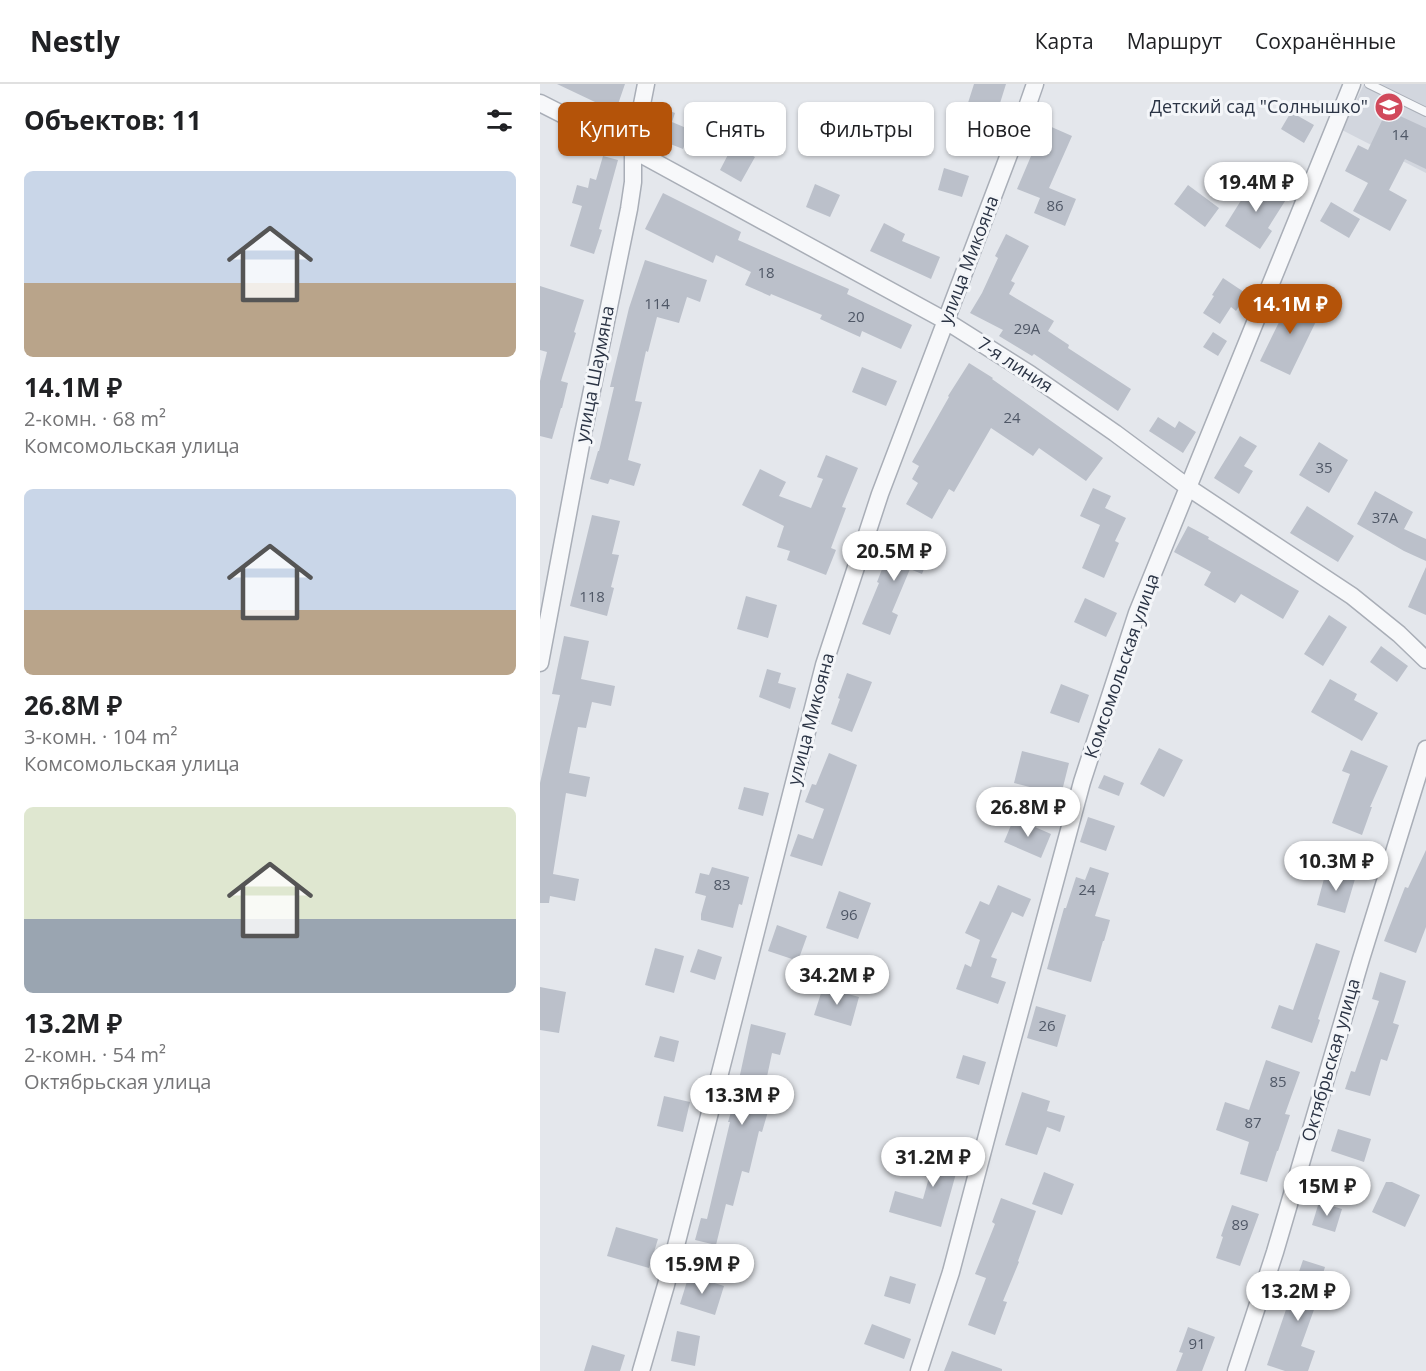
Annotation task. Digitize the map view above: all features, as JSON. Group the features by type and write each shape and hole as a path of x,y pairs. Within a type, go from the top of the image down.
{"street":[{"name":"улица Шаумяна","path":"642,102 646,84"},
{"name":"улица Микояна","path":"642,1371 824,665 880,494 1035,84"},
{"name":"Комсомольская улица","path":"919,1371 951,1272 1082,782 1137,613 1352,84"},
{"name":"7-я линия","path":"540,103 558,112"},
{"name":"улица Шаумяна","path":"540,663 583,434 629,209 633,182 633,156"},
{"name":"7-я линия","path":"644,156 946,321 1030,374 1189,488 1352,596 1399,634 1426,660"},
{"name":"Октябрьская улица","path":"1236,1371 1275,1252 1361,959 1426,749"}],"lane":[{"path":"1369,84 1426,112"}],"shaded area":[{"name":"Детский сад \"Солнышко\"","path":"1364,84 1426,84 1426,173 1342,130"}],"building":[{"path":"557,84 625,84 619,102 595,102"},
{"path":"974,84 1006,84 1000,102 968,102"},
{"path":"1387,110 1426,128 1426,169 1405,159 1389,190 1407,200 1390,231 1353,211 1368,183 1345,171 1358,145 1368,150"},
{"path":"1291,112 1314,125 1304,143 1281,129"},
{"path":"672,122 684,127 683,149 672,145"},
{"path":"1052,127 1072,136 1049,188 1076,199 1065,226 1034,213 1040,198 1017,189 1031,156 1052,156"},
{"path":"603,156 618,160 599,229 602,230 594,254 570,246 582,206 572,203 577,185 588,188 590,178 596,180"},
{"path":"727,156 755,157 741,182 720,170"},
{"path":"944,168 969,176 962,197 938,190"},
{"path":"1255,178 1287,198 1268,228 1272,231 1260,249 1225,226"},
{"path":"815,184 840,195 830,217 806,207"},
{"path":"1188,185 1219,208 1205,227 1174,204"},
{"path":"663,193 741,232 738,240 849,289 847,294 912,325 901,349 862,331 860,337 820,319 822,315 745,285 751,272 716,255 713,263 645,229"},
{"path":"1331,202 1360,219 1349,238 1320,221"},
{"path":"884,223 905,234 902,241 940,257 931,279 870,251"},
{"path":"1006,234 1029,246 1011,281 1015,283 1009,294 1054,321 1048,331 1069,345 1068,348 1131,389 1118,411 1034,354 1032,356 999,336 1003,330 970,313 998,258 995,256"},
{"path":"645,260 707,280 700,302 687,297 679,323 657,317 648,352 646,351 635,401 642,402 628,460 641,464 634,486 610,479 608,484 590,479 614,387 610,387 629,308"},
{"path":"1223,278 1247,294 1236,311 1231,307 1220,324 1203,313"},
{"path":"540,286 584,300 561,381 568,383 552,439 540,436 540,381 547,352 540,350"},
{"path":"1288,296 1321,311 1290,375 1260,361 1282,316 1280,315"},
{"path":"1213,332 1227,341 1218,356 1203,347"},
{"path":"969,363 1103,458 1086,481 1039,448 1033,456 991,428 954,492 949,489 932,519 906,504 918,483 912,479 919,466 912,462"},
{"path":"862,367 897,381 886,406 852,392"},
{"path":"1158,417 1175,428 1179,421 1196,432 1183,453 1149,431"},
{"path":"1240,436 1257,446 1244,466 1253,471 1239,494 1214,478"},
{"path":"1319,442 1348,460 1329,493 1299,475"},
{"path":"826,455 858,468 842,507 846,508 831,548 836,550 826,575 787,560 790,551 777,547 784,526 742,505 760,469 786,482 779,496 811,508 823,479 817,477"},
{"path":"1093,488 1111,496 1105,508 1126,518 1115,541 1119,543 1104,578 1082,568 1100,525 1080,516"},
{"path":"1375,491 1413,512 1404,529 1426,539 1426,561 1357,524"},
{"path":"1307,506 1354,536 1338,562 1290,533"},
{"path":"592,515 620,521 612,554 619,555 607,616 570,606"},
{"path":"1188,526 1299,591 1283,619 1241,594 1235,603 1204,585 1211,572 1174,552"},
{"path":"893,535 931,551 922,574 910,569 892,612 898,615 890,635 862,624 879,583 877,582 886,559 883,558"},
{"path":"1426,567 1426,615 1408,607"},
{"path":"746,596 777,605 768,638 737,629"},
{"path":"1085,598 1117,613 1106,637 1074,622"},
{"path":"1329,615 1347,627 1323,666 1304,654"},
{"path":"564,636 589,641 581,679 615,686 611,706 592,702 586,728 578,727 569,773 590,777 586,797 566,793 553,874 579,879 575,901 550,896 549,903 540,903 540,783 560,695 552,694"},
{"path":"1381,646 1408,666 1397,682 1370,662"},
{"path":"767,669 781,673 778,683 796,688 790,709 759,697"},
{"path":"847,673 872,682 852,732 831,724"},
{"path":"1330,679 1357,694 1354,700 1378,713 1362,741 1311,712"},
{"path":"1061,684 1089,695 1079,723 1050,713"},
{"path":"1159,748 1183,760 1164,797 1140,784"},
{"path":"1351,750 1388,766 1370,807 1372,807 1362,835 1332,823 1350,774 1342,771"},
{"path":"1022,751 1069,763 1061,795 1014,783"},
{"path":"829,753 857,765 822,866 790,856 798,834 813,839 824,809 805,802 812,784 816,785"},
{"path":"1104,775 1124,783 1119,796 1098,788"},
{"path":"744,787 769,793 763,816 738,809"},
{"path":"1088,817 1115,826 1106,851 1080,842"},
{"path":"1014,818 1051,834 1041,858 1004,842"},
{"path":"1426,850 1426,927 1416,953 1384,941 1405,887 1408,888"},
{"path":"712,867 749,877 733,928 701,920 706,896 695,893 700,873 709,875"},
{"path":"1090,867 1109,873 1095,916 1110,920 1091,982 1047,969 1064,908 1066,908 1076,877 1085,880"},
{"path":"1326,871 1355,879 1345,913 1317,905"},
{"path":"998,885 1031,899 1023,917 1012,912 991,957 997,959 991,977 1006,982 998,1004 956,989 965,964 971,967 980,940 965,933 980,901 989,905"},
{"path":"839,891 871,903 858,939 826,928"},
{"path":"777,925 807,936 798,961 768,951"},
{"path":"1316,943 1340,951 1312,1043 1271,1028 1279,1005 1293,1010"},
{"path":"655,948 684,956 674,993 645,985"},
{"path":"698,949 722,957 715,980 690,972"},
{"path":"1380,972 1406,981 1393,1023 1399,1025 1387,1061 1381,1059 1370,1096 1345,1089 1351,1071 1355,1072 1379,1001 1372,999"},
{"path":"540,987 566,992 559,1033 540,1030"},
{"path":"823,987 859,997 851,1026 814,1015"},
{"path":"1036,1006 1066,1015 1057,1047 1027,1038"},
{"path":"751,1024 786,1033 780,1055 772,1053 761,1105 769,1108 762,1132 759,1131 749,1173 742,1171 733,1206 726,1204 716,1245 695,1240 701,1218 707,1219"},
{"path":"660,1036 679,1041 674,1062 654,1057"},
{"path":"963,1055 986,1062 979,1085 956,1078"},
{"path":"1266,1060 1300,1072 1285,1114 1290,1115 1267,1182 1240,1174 1249,1142 1216,1130 1225,1102 1249,1110"},
{"path":"1022,1092 1050,1101 1047,1111 1065,1116 1060,1132 1047,1127 1037,1155 1005,1145"},
{"path":"664,1096 690,1102 683,1132 657,1126"},
{"path":"1338,1129 1371,1139 1364,1162 1331,1151"},
{"path":"940,1138 964,1145 941,1227 889,1212 895,1191 923,1199"},
{"path":"1044,1172 1074,1184 1062,1215 1032,1204"},
{"path":"1386,1182 1392,1182 1420,1195 1405,1227 1372,1212"},
{"path":"1001,1198 1036,1211 1003,1301 1007,1302 995,1335 968,1325 986,1278 975,1274 995,1224 992,1222"},
{"path":"1319,1202 1342,1209 1335,1232 1312,1225"},
{"path":"1232,1205 1259,1214 1240,1266 1216,1258"},
{"path":"616,1227 658,1239 649,1268 607,1256"},
{"path":"1303,1260 1325,1267 1314,1303 1316,1304 1301,1346 1315,1351 1308,1371 1285,1371 1267,1365"},
{"path":"689,1275 724,1286 715,1315 680,1304"},
{"path":"890,1276 916,1284 910,1304 884,1296"},
{"path":"872,1324 911,1339 904,1359 864,1344"},
{"path":"1188,1327 1215,1337 1202,1371 1176,1371 1183,1353 1179,1352"},
{"path":"677,1331 700,1336 695,1366 671,1361"},
{"path":"592,1345 625,1355 620,1371 584,1371"},
{"path":"952,1351 1002,1369 1002,1371 944,1371"}],"place":[{"name":"Детский сад \"Солнышко\"","path":"1389,107"}]}
